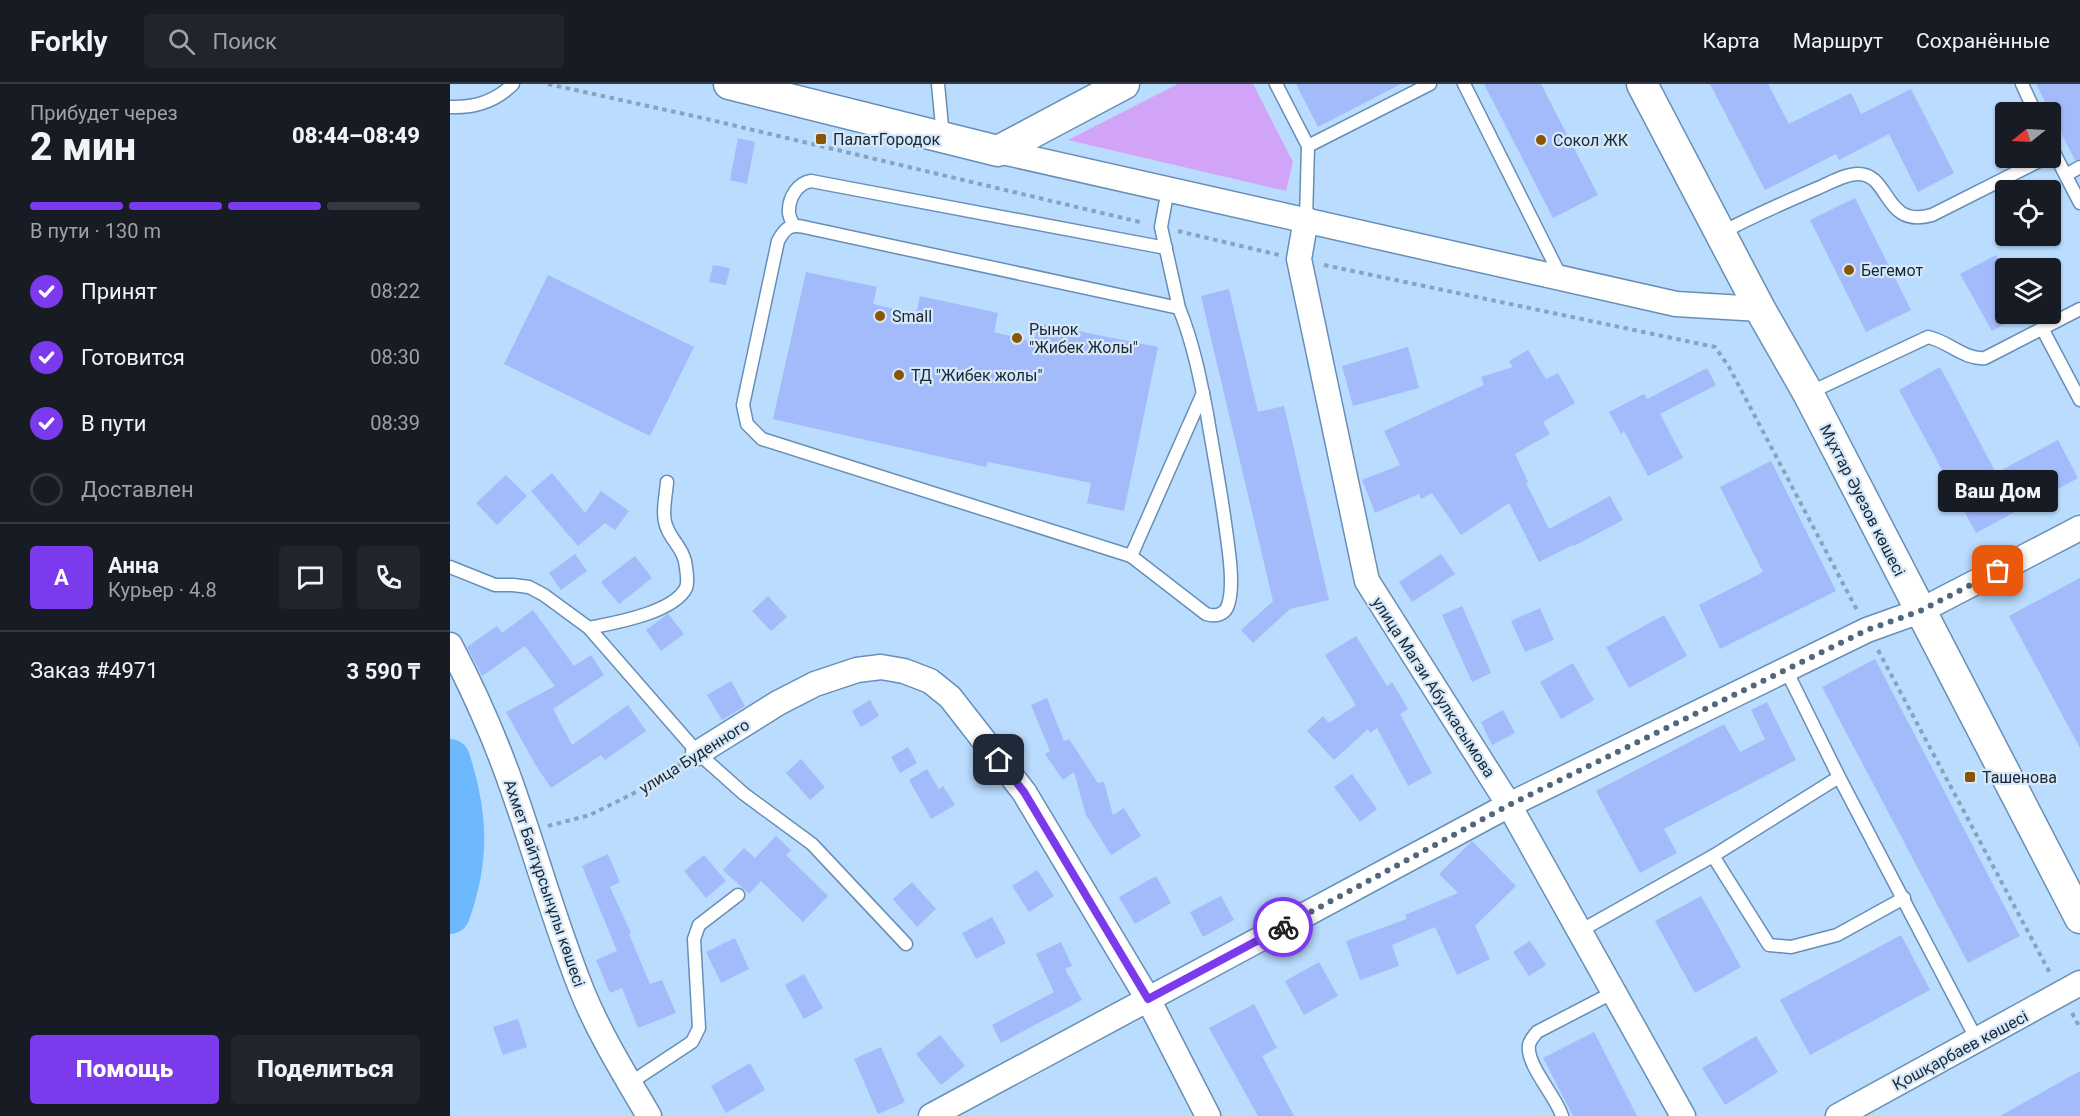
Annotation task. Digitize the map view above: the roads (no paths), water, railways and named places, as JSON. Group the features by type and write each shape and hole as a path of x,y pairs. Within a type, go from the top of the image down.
{"street":[{"path":"729,84 998,151 1676,304 1760,309"},
{"path":"998,151 1124,84"},
{"name":"Мұхтар Әуезов көшесі","path":"1642,84 1760,309 1808,393 2080,918"},
{"name":"улица Магзи Абулкасымова","path":"1306,219 1299,260 1366,581 1509,805 1683,1116"},
{"path":"931,1116 1509,805 1867,630 1920,611 2080,528"},
{"name":"Ахмет Байтұрсынұлы көшесі","path":"450,645 472,687 498,750 561,938 583,993 603,1038 649,1116"},
{"name":"улица Буденного","path":"698,753 778,703 815,684 857,670 881,667 904,671 930,681 950,697 1024,792 1148,999 1209,1116"},
{"name":"Қошқарбаев көшесі","path":"1839,1116 2071,989"}],"lane":[{"path":"450,107 464,108 491,100 513,84"},
{"path":"938,84 943,138"},
{"path":"1276,84 1308,146 1306,219"},
{"path":"1308,146 1430,84"},
{"path":"1464,84 1561,277"},
{"path":"2022,84 2030,102"},
{"path":"2066,175 2080,167"},
{"path":"1721,233 1756,214 1828,183 1858,174 1878,184 1899,212 1910,218 1920,219 1932,215 2020,168"},
{"path":"2061,168 2080,203"},
{"path":"793,225 789,210 797,187 803,182 811,181 1166,248"},
{"path":"1168,189 1161,227 1179,308 1188,330 1203,393 1219,477 1229,558 1230,595 1228,607 1221,614 1215,616 1206,614 1131,556 762,439 747,424 743,405 778,241 784,230 793,225 1179,308"},
{"path":"1808,393 1928,337 1936,338 1970,357 1985,358 2080,309"},
{"path":"2043,330 2074,375 2080,400"},
{"path":"1131,556 1203,393"},
{"path":"589,628 625,621 655,611 686,589 687,579 680,546 665,525 667,482"},
{"path":"450,567 495,585 529,588 544,595 589,628 698,753 744,794 812,844 906,944"},
{"path":"1786,670 1839,777 1977,1040"},
{"path":"1580,931 1713,856 1839,777"},
{"path":"1713,856 1769,945 1791,947 1837,935 1904,898"},
{"path":"630,1083 692,1042 699,1028 694,939 699,926 738,895"},
{"path":"1562,1116 1532,1060 1529,1044 1537,1032 1614,992"}],"waterway":[{"path":"450,759 460,799 464,836 461,874 450,914"}],"place":[{"name":"ПалатГородок","path":"821,139"},
{"name":"Сокол ЖК","path":"1541,140"},
{"name":"Бегемот","path":"1849,270"},
{"name":"Small","path":"880,316"},
{"name":"Рынок \"Жибек Жолы\"","path":"1017,338"},
{"name":"ТД \"Жибек жолы\"","path":"899,375"},
{"name":"Ваш Дом","path":"1998,571"},
{"name":"Ташенова","path":"1970,777"}]}
